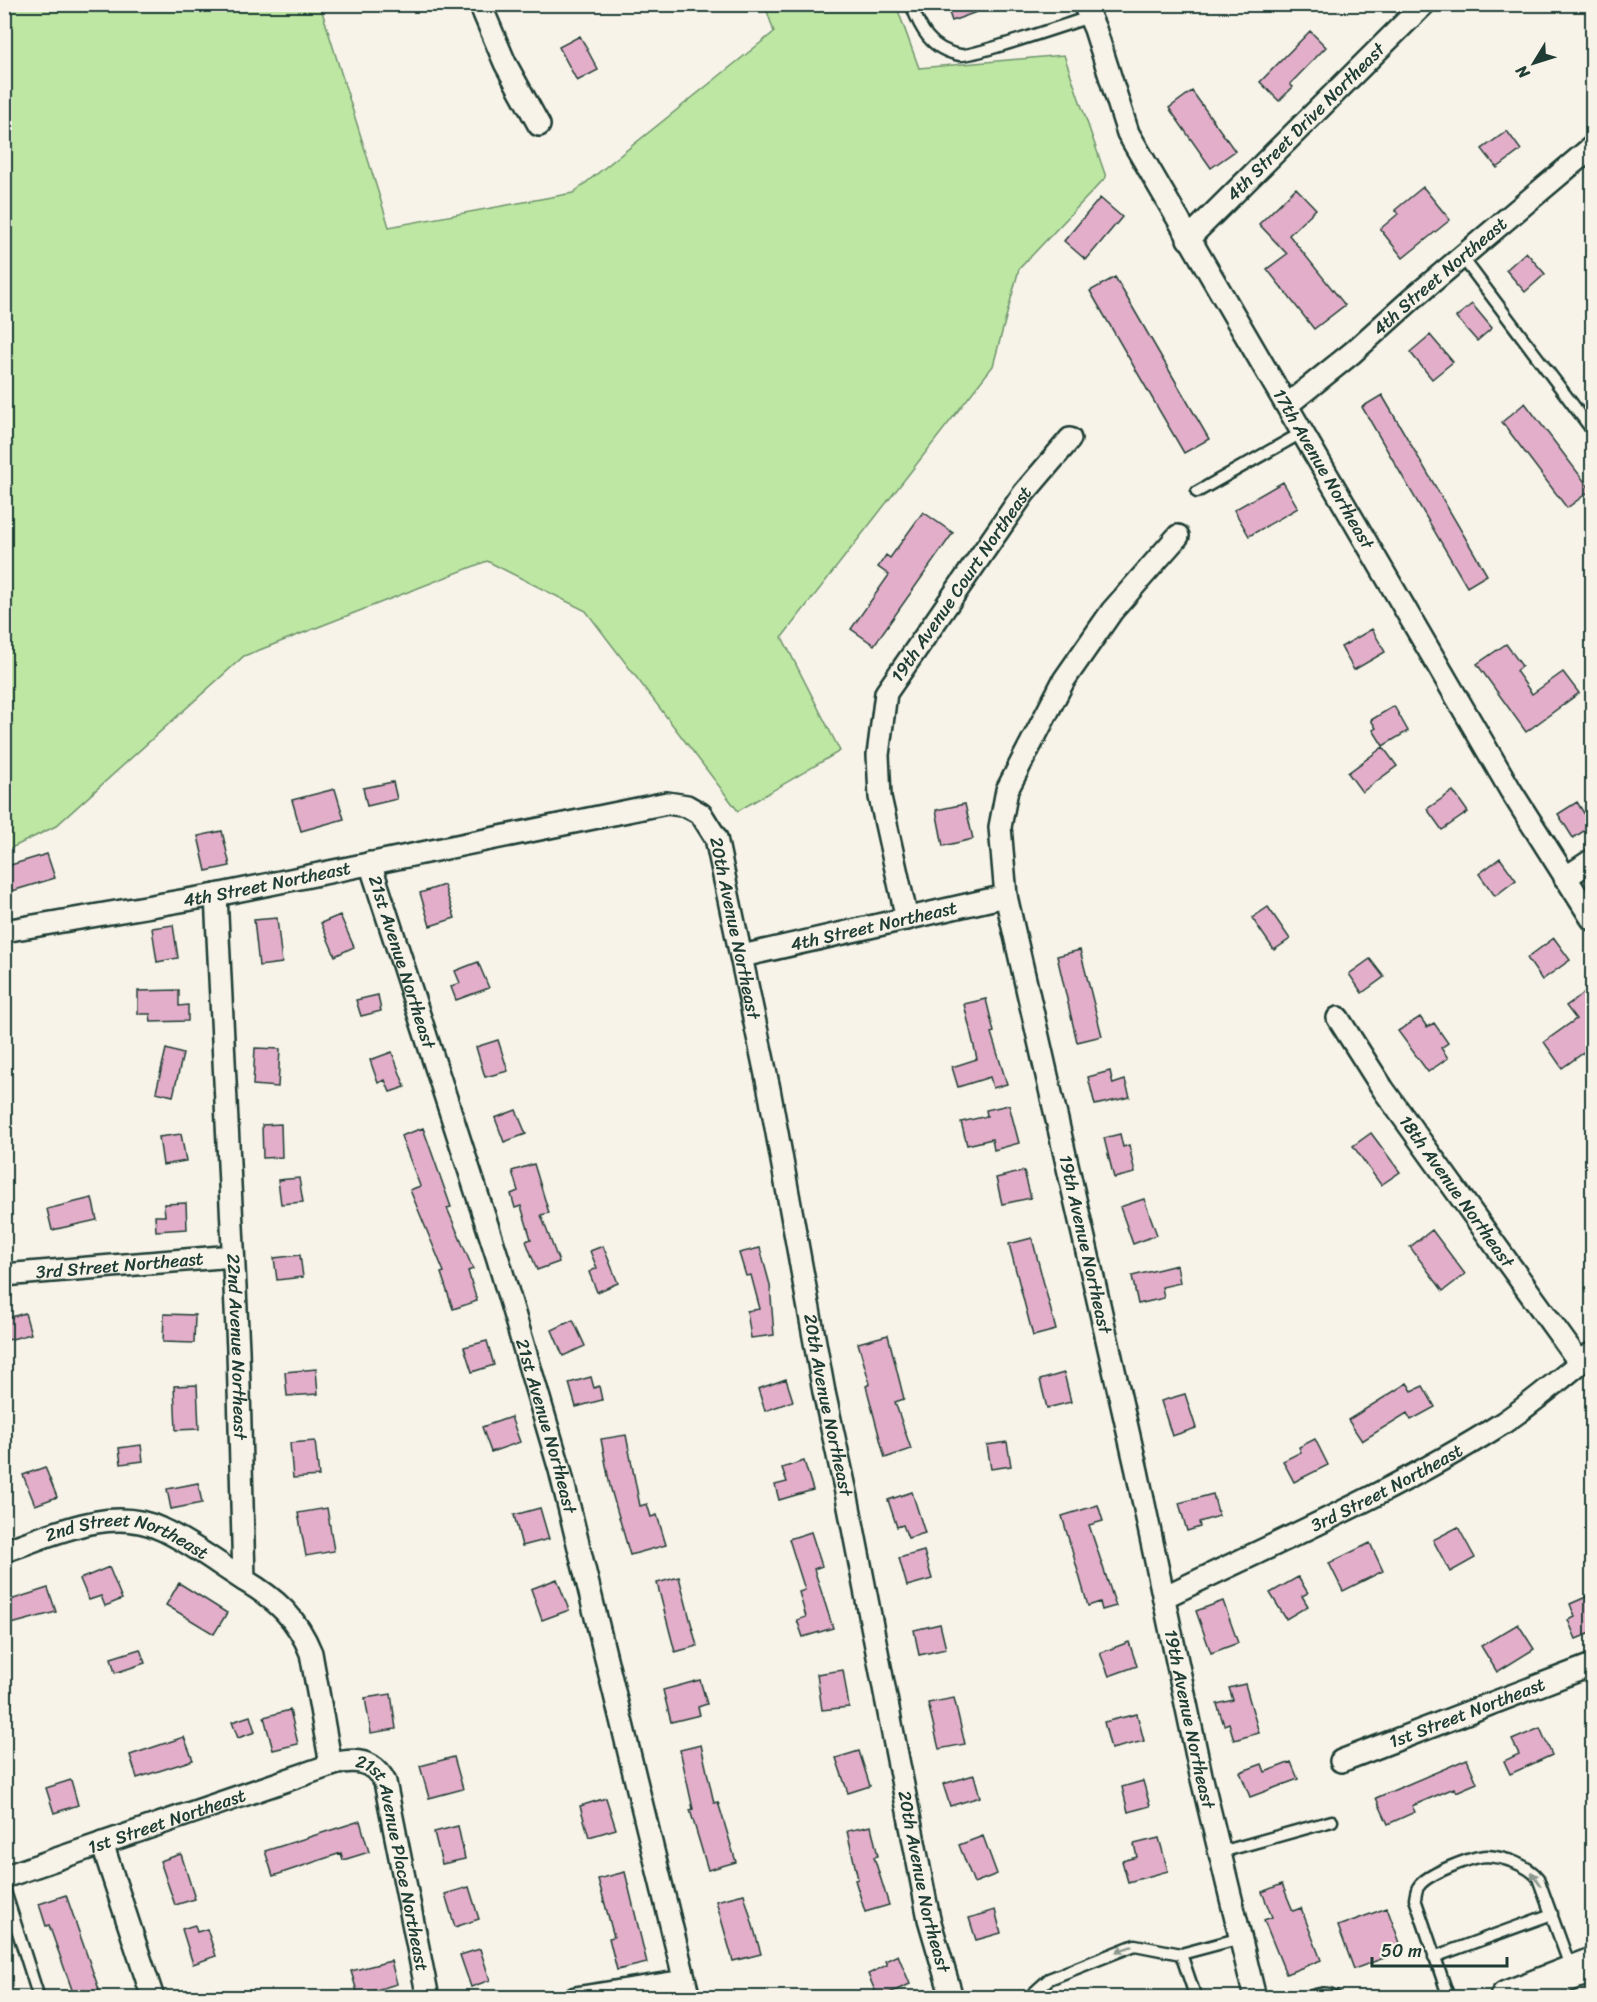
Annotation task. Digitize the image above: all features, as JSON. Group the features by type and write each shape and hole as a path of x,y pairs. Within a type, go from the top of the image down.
{"main road":[{"path":"1507,1998 1583,1968"}],"street":[{"path":"480,4 505,63 539,125"},
{"name":"4th Street Drive Northeast","path":"1188,239 1424,4"},
{"name":"17th Avenue Northeast","path":"1087,11 1128,132 1429,652 1565,878 1593,920"},
{"name":"4th Street Northeast","path":"1287,405 1352,353 1593,147"},
{"name":"19th Avenue Court Northeast","path":"907,919 880,797 878,755 886,693 1024,493 1070,439"},
{"name":"19th Avenue Northeast","path":"1178,536 1112,611 1064,680 1006,790 1000,827 1006,896 1255,1998"},
{"name":"4th Street Northeast","path":"4,931 216,896 667,803 687,806 701,814"},
{"name":"20th Avenue Northeast","path":"701,814 716,838 742,956 769,1089 824,1392 847,1497 929,1919 952,1998"},
{"path":"1565,878 1593,860"},
{"name":"21st Avenue Northeast","path":"370,863 498,1259 560,1470 687,1989"},
{"name":"22nd Avenue Northeast","path":"216,896 239,1372 244,1580"},
{"name":"4th Street Northeast","path":"742,956 1006,896"},
{"name":"18th Avenue Northeast","path":"1338,1018 1383,1089 1586,1358"},
{"name":"3rd Street Northeast","path":"4,1275 232,1256"},
{"name":"3rd Street Northeast","path":"1164,1597 1332,1516 1437,1461 1508,1419 1586,1358"},
{"name":"2nd Street Northeast","path":"4,1551 87,1524 103,1521 136,1521 160,1528 244,1580"},
{"path":"244,1580 282,1606 305,1638 311,1653 331,1765"},
{"name":"1st Street Northeast","path":"1341,1761 1593,1665"},
{"name":"21st Avenue Place Northeast","path":"331,1765 357,1760 370,1764 385,1782 428,1998"},
{"name":"1st Street Northeast","path":"4,1876 331,1765"},
{"path":"102,1843 153,1998"},
{"path":"575,1998 687,1989"}],"lane":[{"path":"911,4 923,34 941,48 962,55 1087,11"},
{"path":"1462,257 1593,430"},
{"path":"1197,492 1303,432"},
{"path":"1221,1852 1332,1821"},
{"path":"1449,1998 1418,1914 1415,1899 1417,1887 1424,1880 1470,1859 1487,1856 1520,1865 1534,1872 1552,1914 1583,1968"},
{"path":"4,1888 39,1998"},
{"path":"1434,1957 1552,1914"},
{"path":"1028,1998 1049,1979 1135,1945 1181,1954 1241,1938"},
{"path":"1181,1954 1196,1998"},
{"path":"1307,1998 1324,1992 1331,1993 1336,1998"}],"green space":[{"path":"5,4 320,5 389,227 573,193 774,32 765,5 896,5 919,68 1064,55 1106,177 1019,269 993,366 782,637 840,751 738,811 586,611 487,561 244,656 56,826 5,851"}],"building":[{"path":"946,4 993,4 993,6 952,21"},
{"path":"1310,31 1326,47 1290,84 1293,87 1279,101 1260,82"},
{"path":"580,36 598,70 577,81 559,47"},
{"path":"1192,91 1235,151 1211,168 1169,108"},
{"path":"1507,131 1521,150 1497,168 1482,149"},
{"path":"1423,187 1450,220 1403,258 1380,229 1398,214 1395,210"},
{"path":"1296,188 1316,209 1289,235 1345,305 1314,329 1267,269 1287,254 1259,224"},
{"path":"1100,198 1122,217 1086,260 1064,241"},
{"path":"1526,252 1545,274 1525,292 1506,270"},
{"path":"1115,277 1209,439 1184,453 1090,291"},
{"path":"1472,304 1492,328 1477,341 1456,317"},
{"path":"1430,335 1453,362 1432,379 1410,352"},
{"path":"1382,395 1487,575 1467,587 1362,407"},
{"path":"1525,403 1591,490 1567,508 1502,422"},
{"path":"1283,482 1298,508 1249,536 1234,510"},
{"path":"923,512 953,533 874,645 851,629 889,575 878,567 886,555 890,558"},
{"path":"1372,629 1385,652 1354,670 1341,647"},
{"path":"1506,644 1522,666 1516,671 1532,694 1563,672 1579,693 1526,732 1477,664"},
{"path":"1394,706 1408,731 1383,746 1373,730 1376,728 1371,720"},
{"path":"1383,747 1397,766 1362,792 1348,773"},
{"path":"393,782 397,799 367,806 363,788"},
{"path":"335,789 344,819 301,831 292,800"},
{"path":"1453,791 1468,812 1442,830 1427,809"},
{"path":"1577,802 1592,826 1573,838 1558,814"},
{"path":"965,804 973,839 943,846 936,810"},
{"path":"222,831 230,866 206,871 198,836"},
{"path":"47,854 55,878 12,891 4,867"},
{"path":"1500,858 1516,880 1495,896 1479,874"},
{"path":"444,885 455,918 430,926 420,893"},
{"path":"1268,907 1290,939 1274,950 1252,918"},
{"path":"340,915 354,947 335,956 321,923"},
{"path":"277,918 282,963 259,966 254,920"},
{"path":"173,925 178,958 157,962 152,928"},
{"path":"1554,938 1570,960 1542,980 1527,958"},
{"path":"1080,950 1102,1036 1077,1042 1057,956"},
{"path":"1370,959 1384,977 1362,993 1349,974"},
{"path":"478,962 489,988 456,1000 451,987 460,983 455,971"},
{"path":"1593,987 1593,1046 1562,1068 1544,1042 1576,1019 1566,1006"},
{"path":"179,990 179,1006 188,1005 188,1021 151,1022 150,1014 138,1014 138,991"},
{"path":"378,995 381,1011 361,1016 356,1000"},
{"path":"986,999 994,1032 991,1033 1007,1084 993,1088 990,1077 958,1087 952,1067 977,1059 964,1004"},
{"path":"1420,1017 1427,1027 1434,1023 1448,1043 1441,1048 1448,1058 1428,1072 1398,1031"},
{"path":"498,1040 508,1071 485,1077 476,1047"},
{"path":"255,1048 280,1049 278,1087 253,1085"},
{"path":"166,1049 183,1054 173,1096 156,1092"},
{"path":"392,1052 405,1087 390,1092 385,1080 378,1083 370,1060"},
{"path":"1110,1071 1113,1084 1125,1080 1130,1097 1095,1105 1088,1077"},
{"path":"1009,1105 1019,1143 994,1150 992,1139 967,1145 961,1122 987,1116 986,1110"},
{"path":"516,1110 526,1134 504,1142 495,1118"},
{"path":"281,1124 282,1157 263,1158 262,1125"},
{"path":"423,1128 451,1207 447,1208 473,1269 468,1271 477,1301 453,1309 441,1273 444,1272 410,1190 420,1186 401,1136"},
{"path":"1371,1133 1400,1172 1381,1185 1353,1146"},
{"path":"181,1134 186,1161 163,1165 159,1137"},
{"path":"1120,1134 1123,1147 1129,1145 1135,1173 1114,1178 1104,1138"},
{"path":"534,1164 549,1213 541,1215 559,1262 537,1270 526,1241 531,1239 521,1206 515,1208 511,1194 518,1191 512,1171"},
{"path":"1024,1171 1031,1198 1002,1204 996,1178"},
{"path":"299,1178 303,1202 281,1204 278,1180"},
{"path":"92,1198 97,1220 52,1230 47,1209"},
{"path":"1144,1199 1157,1235 1133,1244 1120,1207"},
{"path":"186,1203 187,1229 156,1231 155,1216 165,1216 164,1204"},
{"path":"1432,1230 1465,1274 1443,1291 1410,1247"},
{"path":"1032,1238 1056,1330 1033,1336 1009,1244"},
{"path":"603,1246 618,1283 597,1292 589,1272 597,1268 590,1251"},
{"path":"760,1248 770,1285 774,1335 751,1338 747,1311 760,1309 751,1275 746,1276 739,1253"},
{"path":"300,1255 303,1277 277,1280 274,1258"},
{"path":"1177,1265 1180,1283 1162,1287 1164,1298 1138,1304 1132,1276"},
{"path":"25,1313 31,1334 4,1341 4,1319"},
{"path":"164,1314 195,1315 194,1343 163,1342"},
{"path":"573,1320 585,1346 563,1356 552,1330"},
{"path":"888,1335 904,1399 895,1402 911,1449 885,1458 866,1386 870,1384 858,1343"},
{"path":"487,1341 494,1365 472,1372 464,1347"},
{"path":"316,1369 318,1394 287,1396 285,1372"},
{"path":"1064,1373 1071,1402 1047,1408 1040,1380"},
{"path":"591,1377 594,1388 599,1386 602,1400 576,1407 569,1383"},
{"path":"786,1379 793,1401 765,1411 758,1389"},
{"path":"1407,1383 1412,1391 1423,1386 1435,1407 1411,1420 1407,1413 1362,1441 1348,1420"},
{"path":"197,1385 199,1429 176,1430 174,1386"},
{"path":"1185,1394 1196,1428 1172,1436 1161,1401"},
{"path":"511,1417 520,1442 491,1452 482,1427"},
{"path":"626,1435 640,1506 647,1504 651,1517 657,1515 666,1545 630,1555 610,1486 601,1439"},
{"path":"1315,1439 1328,1465 1294,1482 1283,1461 1301,1452 1299,1447"},
{"path":"315,1441 319,1476 293,1478 290,1443"},
{"path":"1007,1442 1011,1466 991,1469 987,1445"},
{"path":"141,1445 143,1461 121,1464 119,1448"},
{"path":"804,1461 813,1490 779,1500 775,1485 787,1482 782,1468"},
{"path":"45,1467 57,1497 35,1505 23,1475"},
{"path":"198,1483 202,1503 171,1509 167,1489"},
{"path":"912,1492 925,1533 908,1538 903,1525 897,1527 888,1500"},
{"path":"1213,1494 1219,1516 1199,1522 1200,1527 1187,1531 1179,1503"},
{"path":"1098,1505 1103,1521 1089,1525 1116,1606 1102,1610 1100,1602 1088,1606 1062,1516"},
{"path":"327,1508 334,1551 306,1556 298,1513"},
{"path":"540,1508 549,1539 522,1546 514,1515"},
{"path":"1458,1527 1475,1558 1450,1572 1433,1540"},
{"path":"811,1532 822,1566 814,1569 833,1628 803,1637 797,1620 806,1617 799,1592 805,1590 789,1539"},
{"path":"1370,1543 1383,1571 1343,1591 1329,1563"},
{"path":"924,1551 932,1579 907,1586 899,1558"},
{"path":"109,1567 122,1599 105,1606 101,1596 89,1600 80,1579"},
{"path":"679,1577 697,1646 675,1652 657,1583"},
{"path":"1298,1577 1308,1593 1302,1596 1308,1606 1286,1619 1270,1593"},
{"path":"557,1579 569,1610 542,1620 531,1589"},
{"path":"179,1583 227,1613 214,1634 166,1605"},
{"path":"48,1588 56,1612 4,1626 4,1602"},
{"path":"1593,1594 1593,1632 1576,1639 1568,1620 1575,1617 1570,1604"},
{"path":"1223,1601 1238,1643 1211,1653 1196,1611"},
{"path":"940,1624 946,1649 919,1655 914,1630"},
{"path":"1518,1624 1534,1649 1497,1672 1481,1646"},
{"path":"1129,1642 1137,1666 1109,1676 1100,1653"},
{"path":"140,1649 145,1663 115,1673 111,1658"},
{"path":"843,1670 849,1707 822,1710 817,1674"},
{"path":"700,1680 707,1704 698,1707 700,1715 671,1722 663,1690"},
{"path":"1245,1684 1259,1733 1234,1740 1229,1723 1224,1725 1217,1704 1233,1700 1229,1688"},
{"path":"391,1694 396,1729 371,1733 365,1698"},
{"path":"954,1698 965,1744 939,1749 928,1703"},
{"path":"290,1710 298,1744 273,1750 264,1717"},
{"path":"1137,1714 1144,1741 1111,1749 1104,1722"},
{"path":"250,1716 255,1732 238,1738 232,1722"},
{"path":"1540,1728 1552,1755 1510,1774 1504,1761 1519,1754 1512,1740"},
{"path":"184,1737 193,1760 137,1778 130,1755"},
{"path":"701,1745 714,1803 718,1802 736,1862 708,1870 690,1810 693,1809 680,1750"},
{"path":"859,1751 870,1786 848,1793 836,1758"},
{"path":"454,1757 463,1789 429,1798 420,1766"},
{"path":"1467,1759 1477,1783 1456,1792 1454,1788 1412,1806 1415,1812 1388,1824 1376,1798"},
{"path":"1291,1762 1298,1779 1250,1797 1240,1772 1262,1764 1265,1772"},
{"path":"974,1775 980,1797 950,1806 943,1784"},
{"path":"71,1780 78,1805 54,1813 46,1788"},
{"path":"1143,1781 1150,1806 1128,1812 1122,1787"},
{"path":"606,1798 616,1829 589,1837 580,1806"},
{"path":"360,1821 369,1852 343,1860 341,1853 273,1876 265,1851"},
{"path":"458,1826 465,1859 442,1864 434,1832"},
{"path":"871,1826 878,1856 874,1857 889,1905 865,1912 855,1880 858,1879 847,1831"},
{"path":"983,1836 997,1874 974,1883 959,1845"},
{"path":"1159,1838 1168,1871 1128,1882 1122,1861 1137,1857 1134,1844"},
{"path":"181,1854 195,1899 175,1905 160,1861"},
{"path":"625,1872 647,1963 617,1970 609,1938 614,1937 598,1879"},
{"path":"1282,1884 1293,1911 1301,1908 1321,1960 1286,1974 1264,1920 1272,1917 1262,1892"},
{"path":"469,1887 479,1919 455,1927 445,1894"},
{"path":"744,1894 761,1954 733,1961 716,1901"},
{"path":"66,1895 102,1998 75,1998 49,1925 46,1926 39,1904"},
{"path":"1387,1908 1403,1951 1354,1969 1338,1926"},
{"path":"995,1910 1001,1933 976,1940 969,1918"},
{"path":"195,1925 197,1932 207,1929 216,1956 193,1964 182,1929"},
{"path":"480,1949 490,1980 471,1987 460,1955"},
{"path":"898,1955 910,1984 878,1998 868,1974 887,1965 885,1961"},
{"path":"391,1961 397,1984 358,1995 351,1971"}]}
